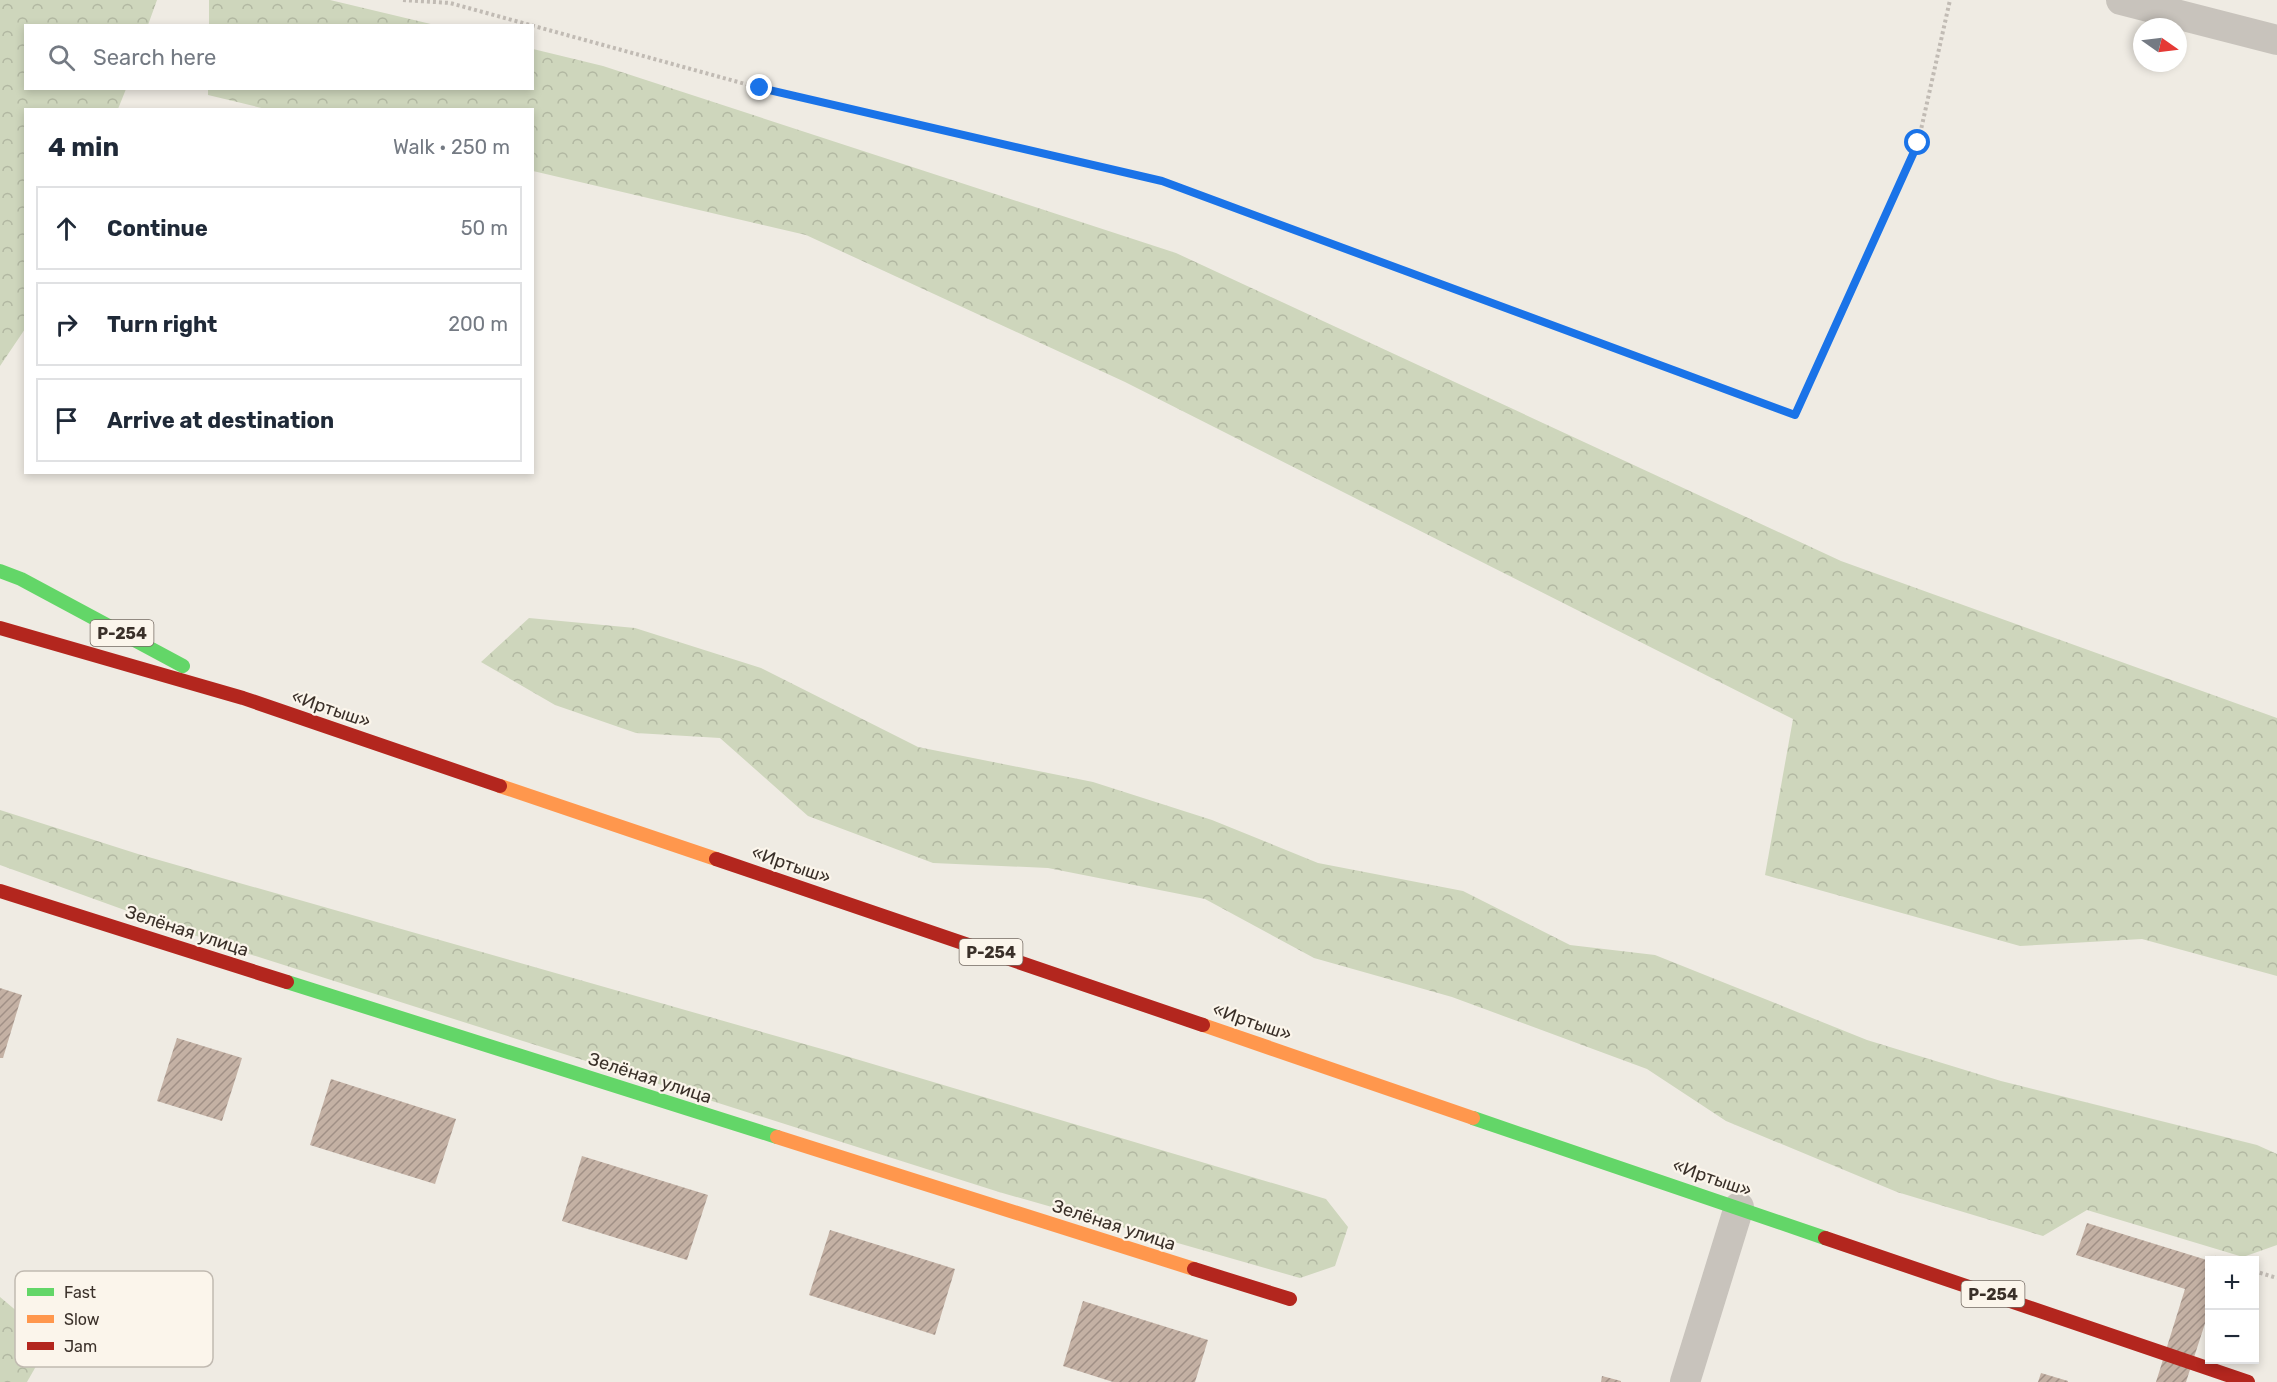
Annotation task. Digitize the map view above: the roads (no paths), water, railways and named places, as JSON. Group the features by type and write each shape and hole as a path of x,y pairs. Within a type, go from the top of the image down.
{"main road":[{"name":"«Иртыш»","path":"0,571 21,579 243,698"},
{"name":"«Иртыш»","path":"0,628 243,698 2248,1382"},
{"name":"Зелёная улица","path":"0,891 1290,1299"}],"street":[{"path":"2121,0 2277,40"},
{"path":"1685,1382 1739,1207"}]}
